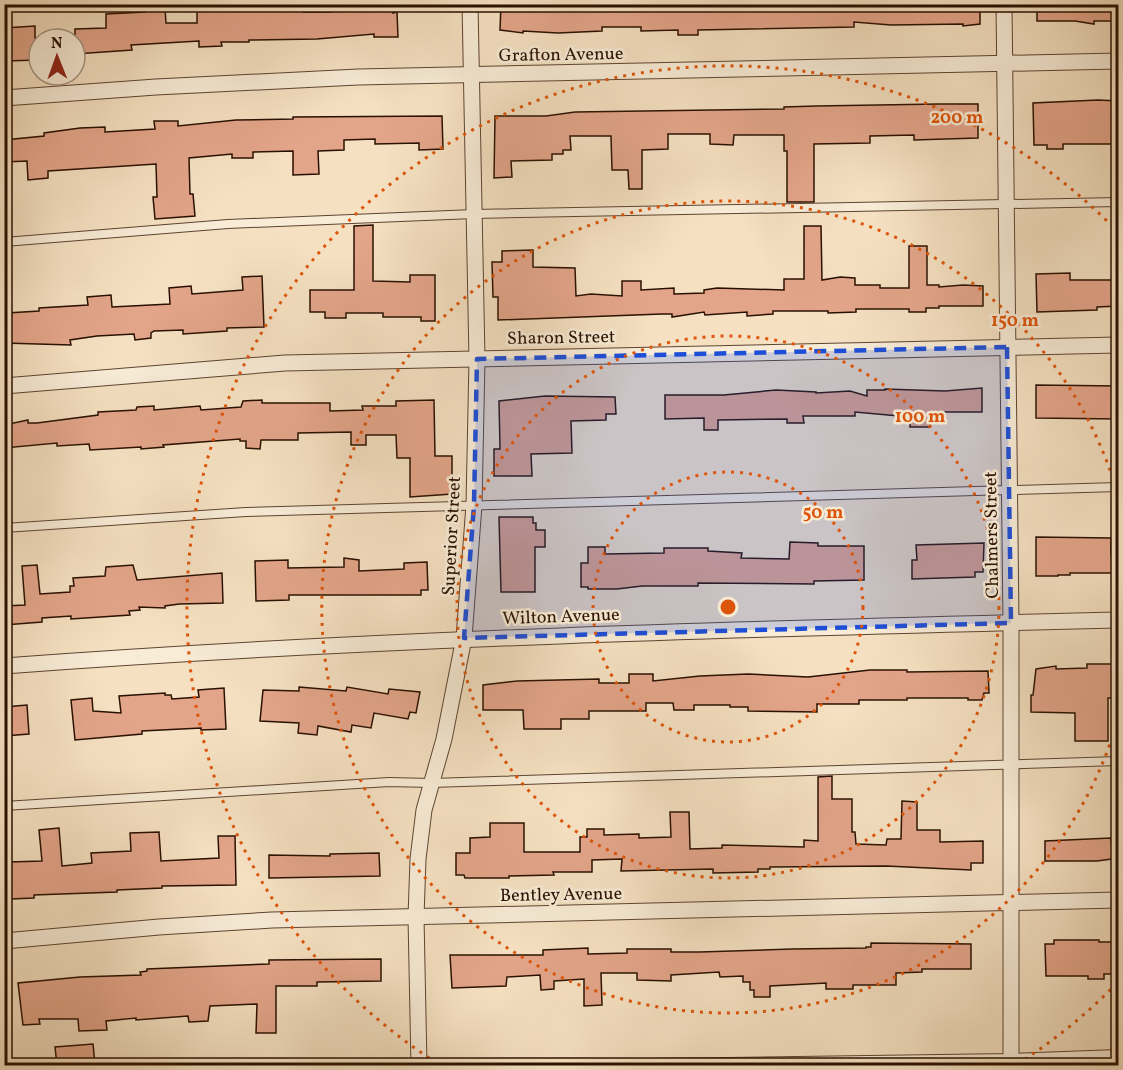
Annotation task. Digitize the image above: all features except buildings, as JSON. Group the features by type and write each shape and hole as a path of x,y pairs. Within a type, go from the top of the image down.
{"street":[{"name":"Superior Street","path":"419,1065 416,917 420,839 424,810 444,739 464,638 474,505 477,359 470,4"},
{"name":"Chalmers Street","path":"1004,4 1011,622 1011,1062"},
{"name":"Grafton Avenue","path":"4,98 156,87 358,77 1119,61"},
{"name":"Sharon Street","path":"4,386 285,363 1119,345"},
{"name":"Wilton Avenue","path":"4,666 182,653 464,638 1119,620"},
{"name":"Bentley Avenue","path":"4,941 170,926 272,920 1119,900"}],"lane":[{"path":"4,242 228,224 474,214 1119,202"},
{"path":"4,528 246,512 1119,488"},
{"path":"4,806 389,782 431,783 1119,761"},
{"path":"443,1065 1011,1062 1119,1054"}],"highlighted area":[{"path":"1007,347 1011,623 464,638 474,505 477,359"}]}
